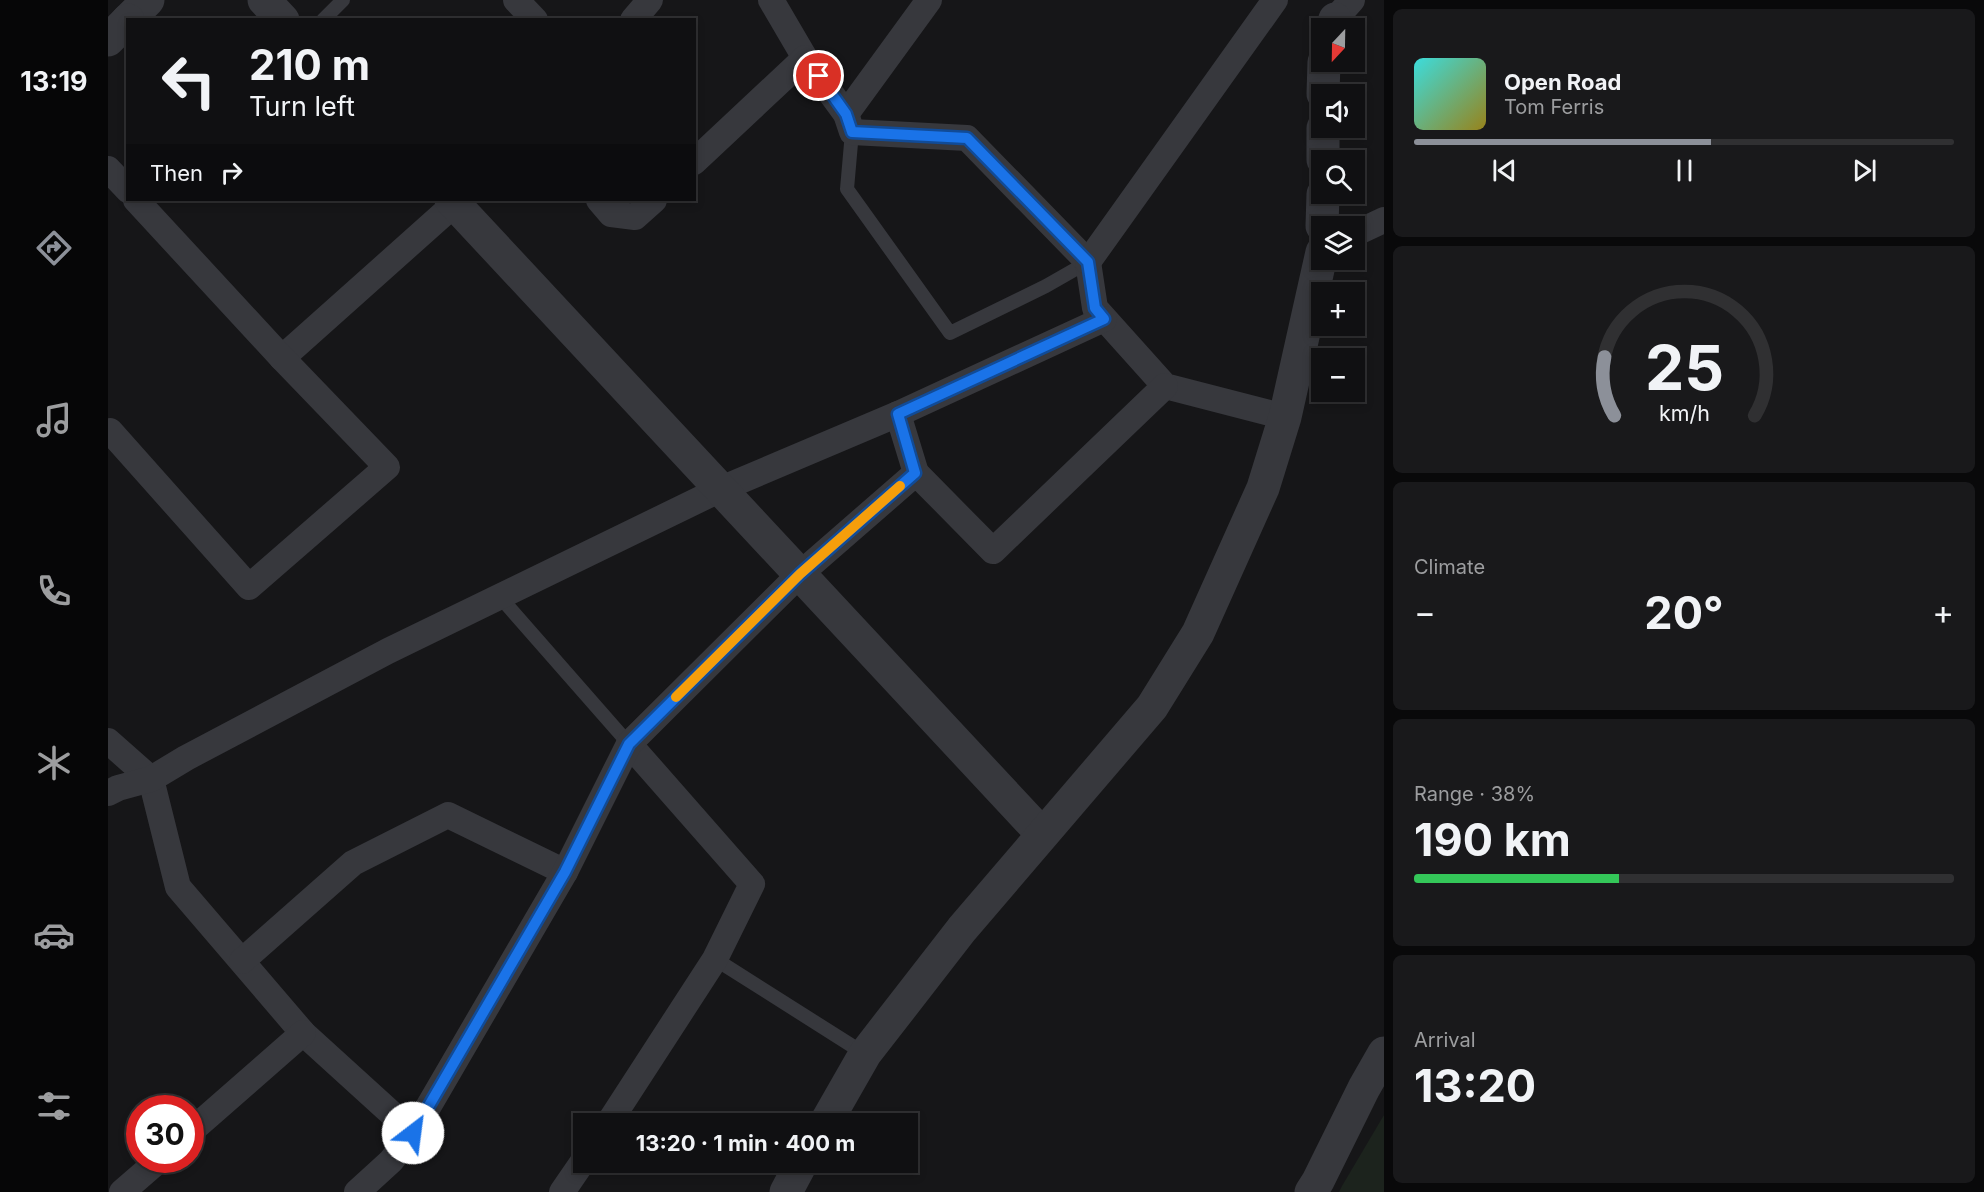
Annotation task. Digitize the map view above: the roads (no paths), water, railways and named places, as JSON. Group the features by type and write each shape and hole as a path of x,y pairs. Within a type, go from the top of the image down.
{"street":[{"path":"130,18 148,0"},
{"path":"264,0 281,18"},
{"path":"516,0 533,18"},
{"path":"635,18 650,0"},
{"path":"771,0 805,58 849,123 967,138 1088,262 1095,308 1165,386 1285,417"},
{"path":"849,123 929,0"},
{"path":"1088,262 1275,0"},
{"path":"108,40 126,22"},
{"path":"696,160 805,58"},
{"path":"108,169 126,188"},
{"path":"108,433 110,431 249,586 387,467 282,358 137,201"},
{"path":"282,358 455,201 1042,834"},
{"path":"600,201 611,214 635,217 653,201"},
{"path":"1365,229 1384,220"},
{"path":"831,1113 865,1054 962,929 1152,707 1198,633 1263,488 1285,417 1318,270"},
{"path":"108,793 151,779 186,758 388,651 721,489 898,414 1104,319"},
{"path":"898,414 915,473 993,551 1165,386"},
{"path":"357,1192 391,1161 413,1133 565,872 629,744 800,574 915,473"},
{"path":"108,741 151,779 178,887 303,1034 413,1133"},
{"path":"615,1113 716,959 752,884 629,744"},
{"path":"242,961 352,863 448,815 565,872"},
{"path":"204,1120 303,1034"},
{"path":"1311,1192 1384,1053"},
{"path":"122,1192 144,1173"},
{"path":"562,1192 575,1173"},
{"path":"786,1192 796,1173"}],"lane":[{"path":"324,18 343,0"},
{"path":"849,123 847,189 950,333 1046,286 1088,262"},
{"path":"500,597 629,744"},
{"path":"716,959 865,1054"}]}
